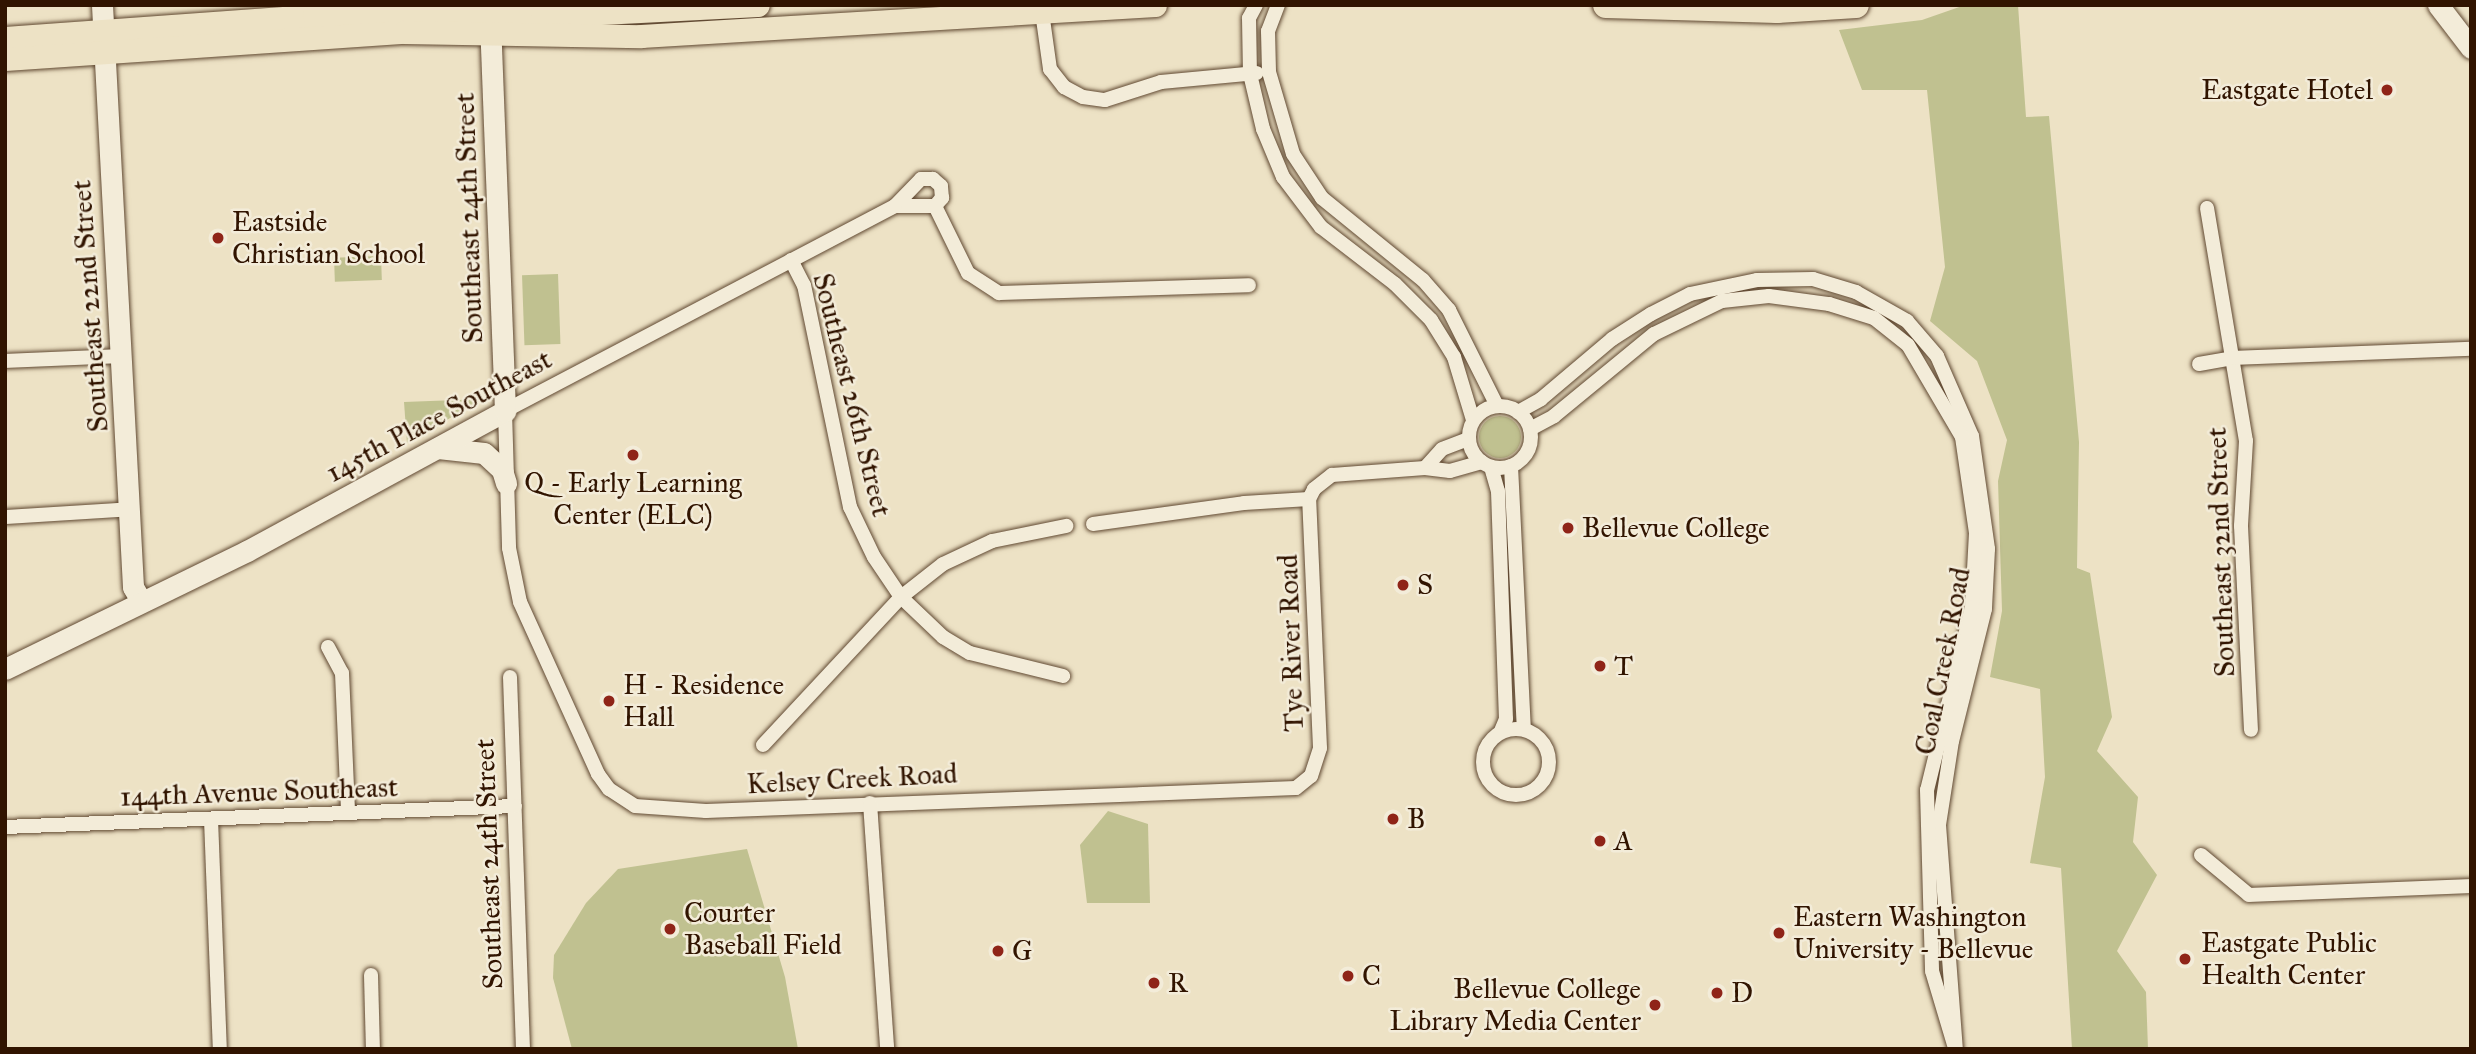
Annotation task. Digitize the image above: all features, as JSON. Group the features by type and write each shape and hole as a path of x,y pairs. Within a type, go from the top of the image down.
{"highway":[{"path":"1606,5 1777,10 1857,5"}],"main road":[{"path":"5,38 103,42 404,32 758,5"},
{"path":"490,26 641,36 1042,8 1155,5"},
{"path":"5,59 103,42"}],"street":[{"name":"Southeast 22nd Street","path":"102,5 134,587 141,601"},
{"path":"1256,5 1249,18 1250,74 1268,144 1298,200 1342,246 1395,284 1431,320 1454,357 1473,420 1468,439"},
{"path":"1278,5 1268,32 1269,72 1283,130 1306,177 1340,215 1423,280 1449,310 1497,406"},
{"path":"2438,5 2471,48"},
{"path":"1042,8 1050,69 1064,87 1083,97 1105,100 1161,82 1269,72"},
{"name":"Southeast 24th Street","path":"490,26 506,483 512,568 531,624"},
{"path":"895,206 927,178 938,181 943,192 934,206"},
{"path":"895,206 934,206"},
{"name":"145th Place Southeast","path":"5,668 247,551 432,448 895,206"},
{"path":"934,206 968,273 999,293 1249,285"},
{"name":"Southeast 32nd Street","path":"2207,208 2246,441 2241,526 2251,730"},
{"name":"Southeast 26th Street","path":"791,260 804,285 850,507 873,557 901,597 943,638 970,653 1063,676"},
{"name":"Coal Creek Road","path":"1518,412 1541,399 1612,339 1651,314 1690,294 1757,280 1813,279 1856,292 1907,321 1937,356 1972,436 1988,549 1984,609 1952,741 1939,825 1955,1048"},
{"name":"Coal Creek Road","path":"1530,429 1554,416 1654,334 1721,301 1769,296 1819,302 1874,318 1908,345 1962,437 1976,533 1972,607 1937,744 1926,824 1932,971 1955,1048"},
{"path":"2199,364 2232,358 2471,349"},
{"path":"5,361 121,356"},
{"path":"1093,524 1244,503 1309,499 1320,481 1332,475 1425,468 1450,471 1487,465 1511,466 1527,451 1530,429 1518,412 1497,406 1473,420"},
{"path":"1468,439 1487,465 1498,491 1506,719 1501,732 1488,743 1483,767 1495,787 1517,795 1536,789 1549,764 1545,745 1524,729 1501,732"},
{"path":"1425,468 1442,449 1468,439"},
{"path":"432,448 484,453 502,470 506,483"},
{"path":"1511,466 1524,729"},
{"name":"Tye River Road","path":"1287,788 1304,784 1311,776 1320,748 1309,499"},
{"path":"5,517 131,509"},
{"path":"763,745 901,597 943,564 975,546 1066,526"},
{"name":"Kelsey Creek Road","path":"531,624 598,774 621,799 650,810 669,812 1287,788"},
{"path":"328,647 342,673 348,813"},
{"name":"Southeast 24th Street","path":"510,677 523,1049"},
{"path":"870,803 887,1049"},
{"name":"144th Avenue Southeast","path":"5,827 515,806"},
{"path":"211,819 220,1049"},
{"path":"2201,855 2249,895 2471,886"},
{"path":"371,975 373,1049"}],"green space":[{"path":"1965,5 2018,5 2026,117 2049,116 2079,442 2077,568 2090,573 2112,717 2097,751 2138,797 2133,842 2157,875 2117,951 2146,992 2148,1049 2072,1049 2061,868 2030,863 2045,777 2040,689 1990,677 2002,611 1998,481 2007,440 1977,361 1930,321 1945,267 1927,90 1862,90 1839,30 1922,20"},
{"path":"381,256 382,280 335,282 334,258"},
{"path":"558,274 560,344 524,345 522,275"},
{"path":"483,399 407,443 404,402"},
{"path":"1500,416 1515,422 1521,437 1515,452 1500,458 1485,452 1479,437 1485,422"},
{"path":"1108,811 1148,824 1150,903 1087,903 1080,845"},
{"name":"Courter Baseball Field","path":"747,849 785,977 798,1049 572,1049 553,978 554,955 586,903 618,869"}],"place":[{"name":"Eastgate Hotel","path":"2387,90"},
{"name":"Eastside Christian School","path":"218,238"},
{"name":"Q - Early Learning Center (ELC)","path":"633,455"},
{"name":"Bellevue College","path":"1568,528"},
{"name":"S","path":"1403,585"},
{"name":"T","path":"1600,666"},
{"name":"H - Residence Hall","path":"609,701"},
{"name":"B","path":"1393,819"},
{"name":"A","path":"1600,841"},
{"name":"Courter Baseball Field","path":"670,929"},
{"name":"Eastern Washington University - Bellevue","path":"1779,933"},
{"name":"G","path":"998,951"},
{"name":"Eastgate Public Health Center","path":"2185,959"},
{"name":"C","path":"1348,976"},
{"name":"R","path":"1154,983"},
{"name":"D","path":"1717,993"},
{"name":"Bellevue College Library Media Center","path":"1655,1005"}]}
